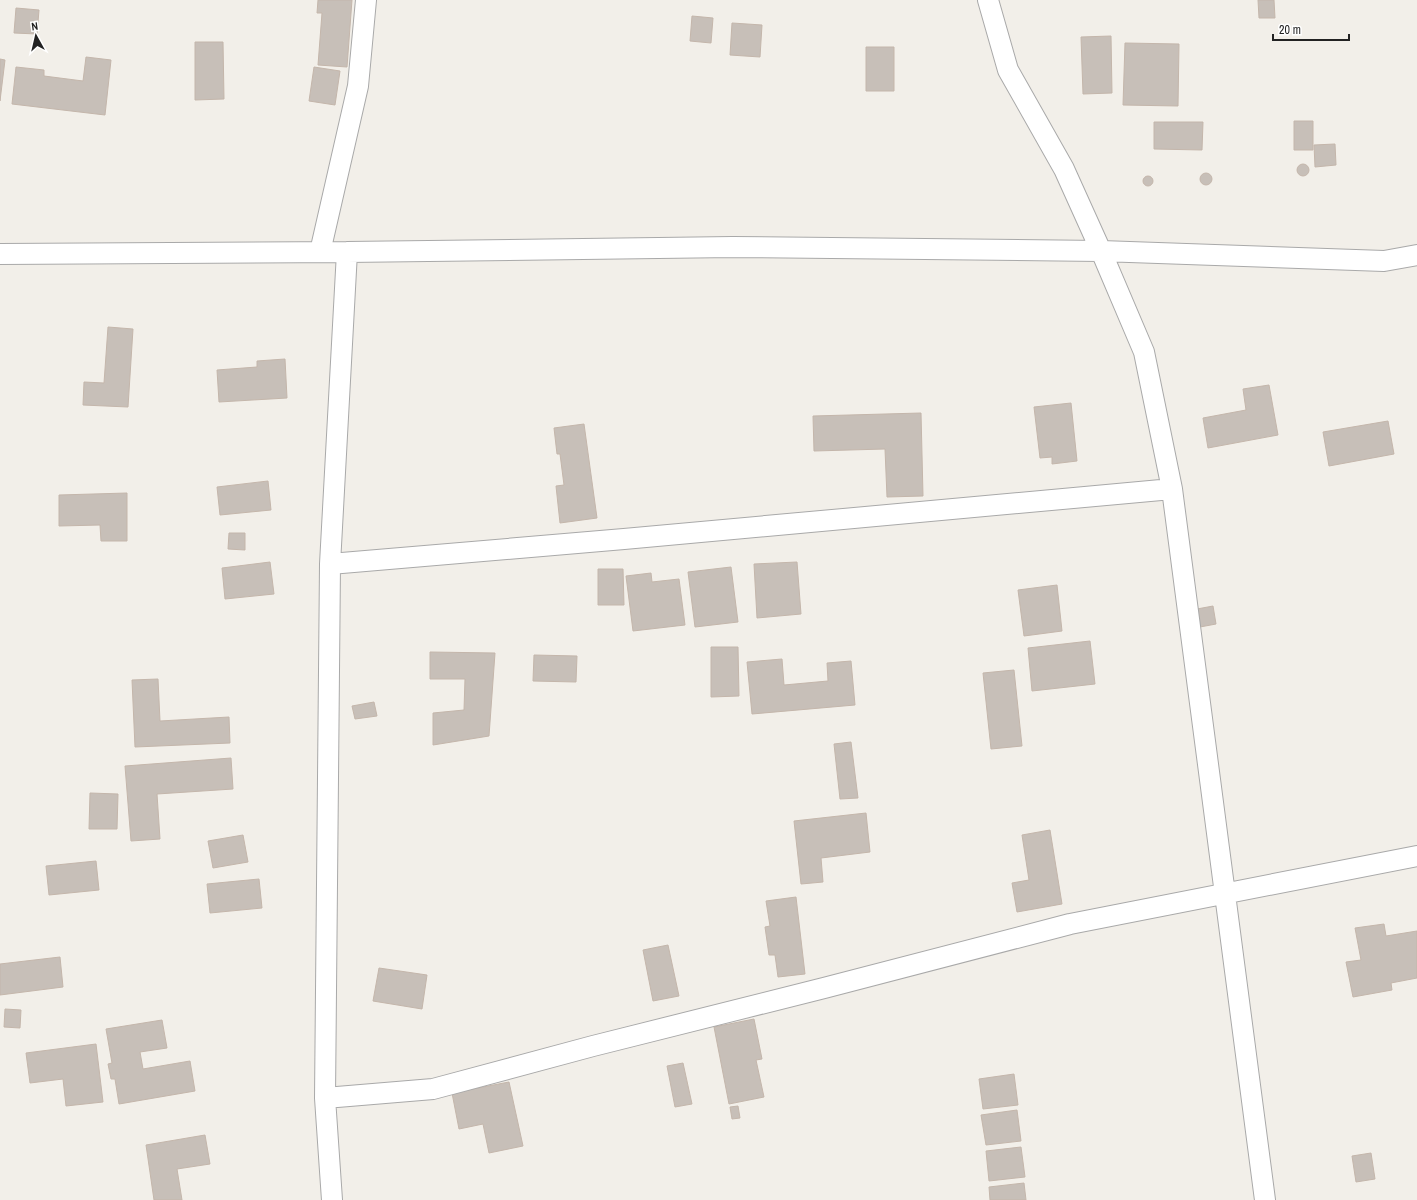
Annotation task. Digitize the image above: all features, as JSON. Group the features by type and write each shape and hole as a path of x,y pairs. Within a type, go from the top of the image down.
{"street":[{"path":"320,252 358,86 366,0"},
{"path":"988,0 1008,70 1064,169 1144,352 1172,489 1265,1200"},
{"path":"0,254 347,252 733,247 1101,251 1384,261 1417,255"},
{"path":"332,1200 325,1098 330,564 347,252"},
{"path":"330,564 624,540 1172,489"},
{"path":"325,1098 433,1089 593,1046 1070,924 1417,856"}],"building":[{"path":"318,0 352,0 347,67 318,65 322,13 317,13"},
{"path":"1258,0 1274,0 1275,18 1259,18"},
{"path":"16,8 39,10 37,34 14,33"},
{"path":"692,16 713,18 711,43 690,41"},
{"path":"732,23 762,25 760,57 730,55"},
{"path":"1111,36 1112,93 1083,94 1081,37"},
{"path":"195,42 223,42 224,99 195,100"},
{"path":"1125,43 1179,44 1178,106 1123,105"},
{"path":"866,47 894,47 894,91 866,91"},
{"path":"86,57 111,60 105,115 12,104 16,67 44,70 44,76 83,81"},
{"path":"0,59 5,60 0,101"},
{"path":"314,67 340,71 335,105 309,101"},
{"path":"1294,121 1313,121 1313,150 1294,150"},
{"path":"1154,122 1203,122 1202,150 1154,149"},
{"path":"1335,144 1336,165 1315,167 1314,145"},
{"path":"1305,164 1308,165 1308,175 1301,176 1298,175 1297,168 1298,165"},
{"path":"1204,173 1208,173 1212,179 1208,185 1204,185 1200,181 1200,177"},
{"path":"1146,176 1150,176 1152,177 1152,185 1146,186 1143,183 1143,179"},
{"path":"108,327 133,329 128,407 83,405 84,382 104,383"},
{"path":"285,359 287,398 219,402 217,370 257,367 257,361"},
{"path":"1269,385 1278,435 1208,448 1203,418 1246,410 1243,389"},
{"path":"1071,403 1077,461 1052,464 1052,457 1040,458 1034,407"},
{"path":"921,413 923,496 887,497 885,449 814,451 813,416"},
{"path":"1388,421 1394,454 1329,466 1323,432"},
{"path":"584,424 597,518 560,523 556,486 564,485 560,454 557,454 554,428"},
{"path":"268,481 271,510 220,515 217,487"},
{"path":"127,493 127,541 101,541 100,525 59,526 59,495"},
{"path":"229,533 245,533 245,550 228,549"},
{"path":"270,562 274,594 225,599 222,568"},
{"path":"797,562 801,614 757,618 754,564"},
{"path":"731,567 738,622 695,627 688,572"},
{"path":"598,569 623,569 624,605 598,605"},
{"path":"651,573 652,582 679,579 685,625 633,631 626,576"},
{"path":"1057,585 1062,631 1024,636 1018,590"},
{"path":"1213,606 1216,624 1200,627 1197,609"},
{"path":"1090,641 1095,684 1032,691 1028,648"},
{"path":"711,647 738,647 739,696 711,697"},
{"path":"430,652 495,653 489,736 433,745 433,713 464,710 465,679 430,679"},
{"path":"534,655 577,656 576,682 533,681"},
{"path":"782,659 784,685 828,681 827,663 851,661 855,705 752,714 747,662"},
{"path":"1014,670 1022,746 991,749 983,673"},
{"path":"158,679 160,721 229,717 230,743 135,747 132,680"},
{"path":"374,702 377,716 355,719 352,706"},
{"path":"851,742 858,798 840,799 834,744"},
{"path":"231,758 233,789 157,794 160,839 131,841 125,766"},
{"path":"90,793 118,794 117,829 89,829"},
{"path":"866,813 870,852 821,858 823,882 801,884 794,821"},
{"path":"1050,830 1062,904 1017,912 1012,883 1029,880 1022,835"},
{"path":"243,835 248,862 213,868 208,841"},
{"path":"96,861 99,890 49,895 46,866"},
{"path":"259,879 262,908 210,913 207,884"},
{"path":"796,897 805,974 778,977 775,955 769,955 765,927 770,926 766,901"},
{"path":"1384,924 1386,936 1417,931 1417,978 1391,983 1392,990 1353,997 1346,962 1361,960 1355,928"},
{"path":"668,945 679,996 653,1001 643,950"},
{"path":"60,957 63,987 0,995 0,964"},
{"path":"379,968 427,975 422,1009 373,1001"},
{"path":"5,1009 21,1010 20,1028 4,1027"},
{"path":"754,1019 762,1059 756,1060 764,1097 729,1104 714,1027"},
{"path":"162,1020 167,1048 140,1052 143,1069 190,1061 195,1091 119,1104 115,1079 111,1079 108,1064 112,1063 106,1029"},
{"path":"96,1044 103,1102 66,1106 63,1079 30,1083 26,1053"},
{"path":"683,1063 692,1104 675,1107 667,1066"},
{"path":"1014,1074 1018,1105 983,1109 979,1079"},
{"path":"509,1082 523,1146 489,1153 483,1124 459,1129 452,1093"},
{"path":"738,1106 740,1118 732,1119 730,1107"},
{"path":"1017,1110 1021,1141 986,1145 981,1115"},
{"path":"205,1135 210,1164 177,1169 182,1200 154,1200 146,1145"},
{"path":"1021,1147 1025,1177 989,1181 986,1151"},
{"path":"1371,1153 1375,1179 1356,1182 1352,1156"},
{"path":"1024,1183 1026,1200 990,1200 989,1187"}]}
